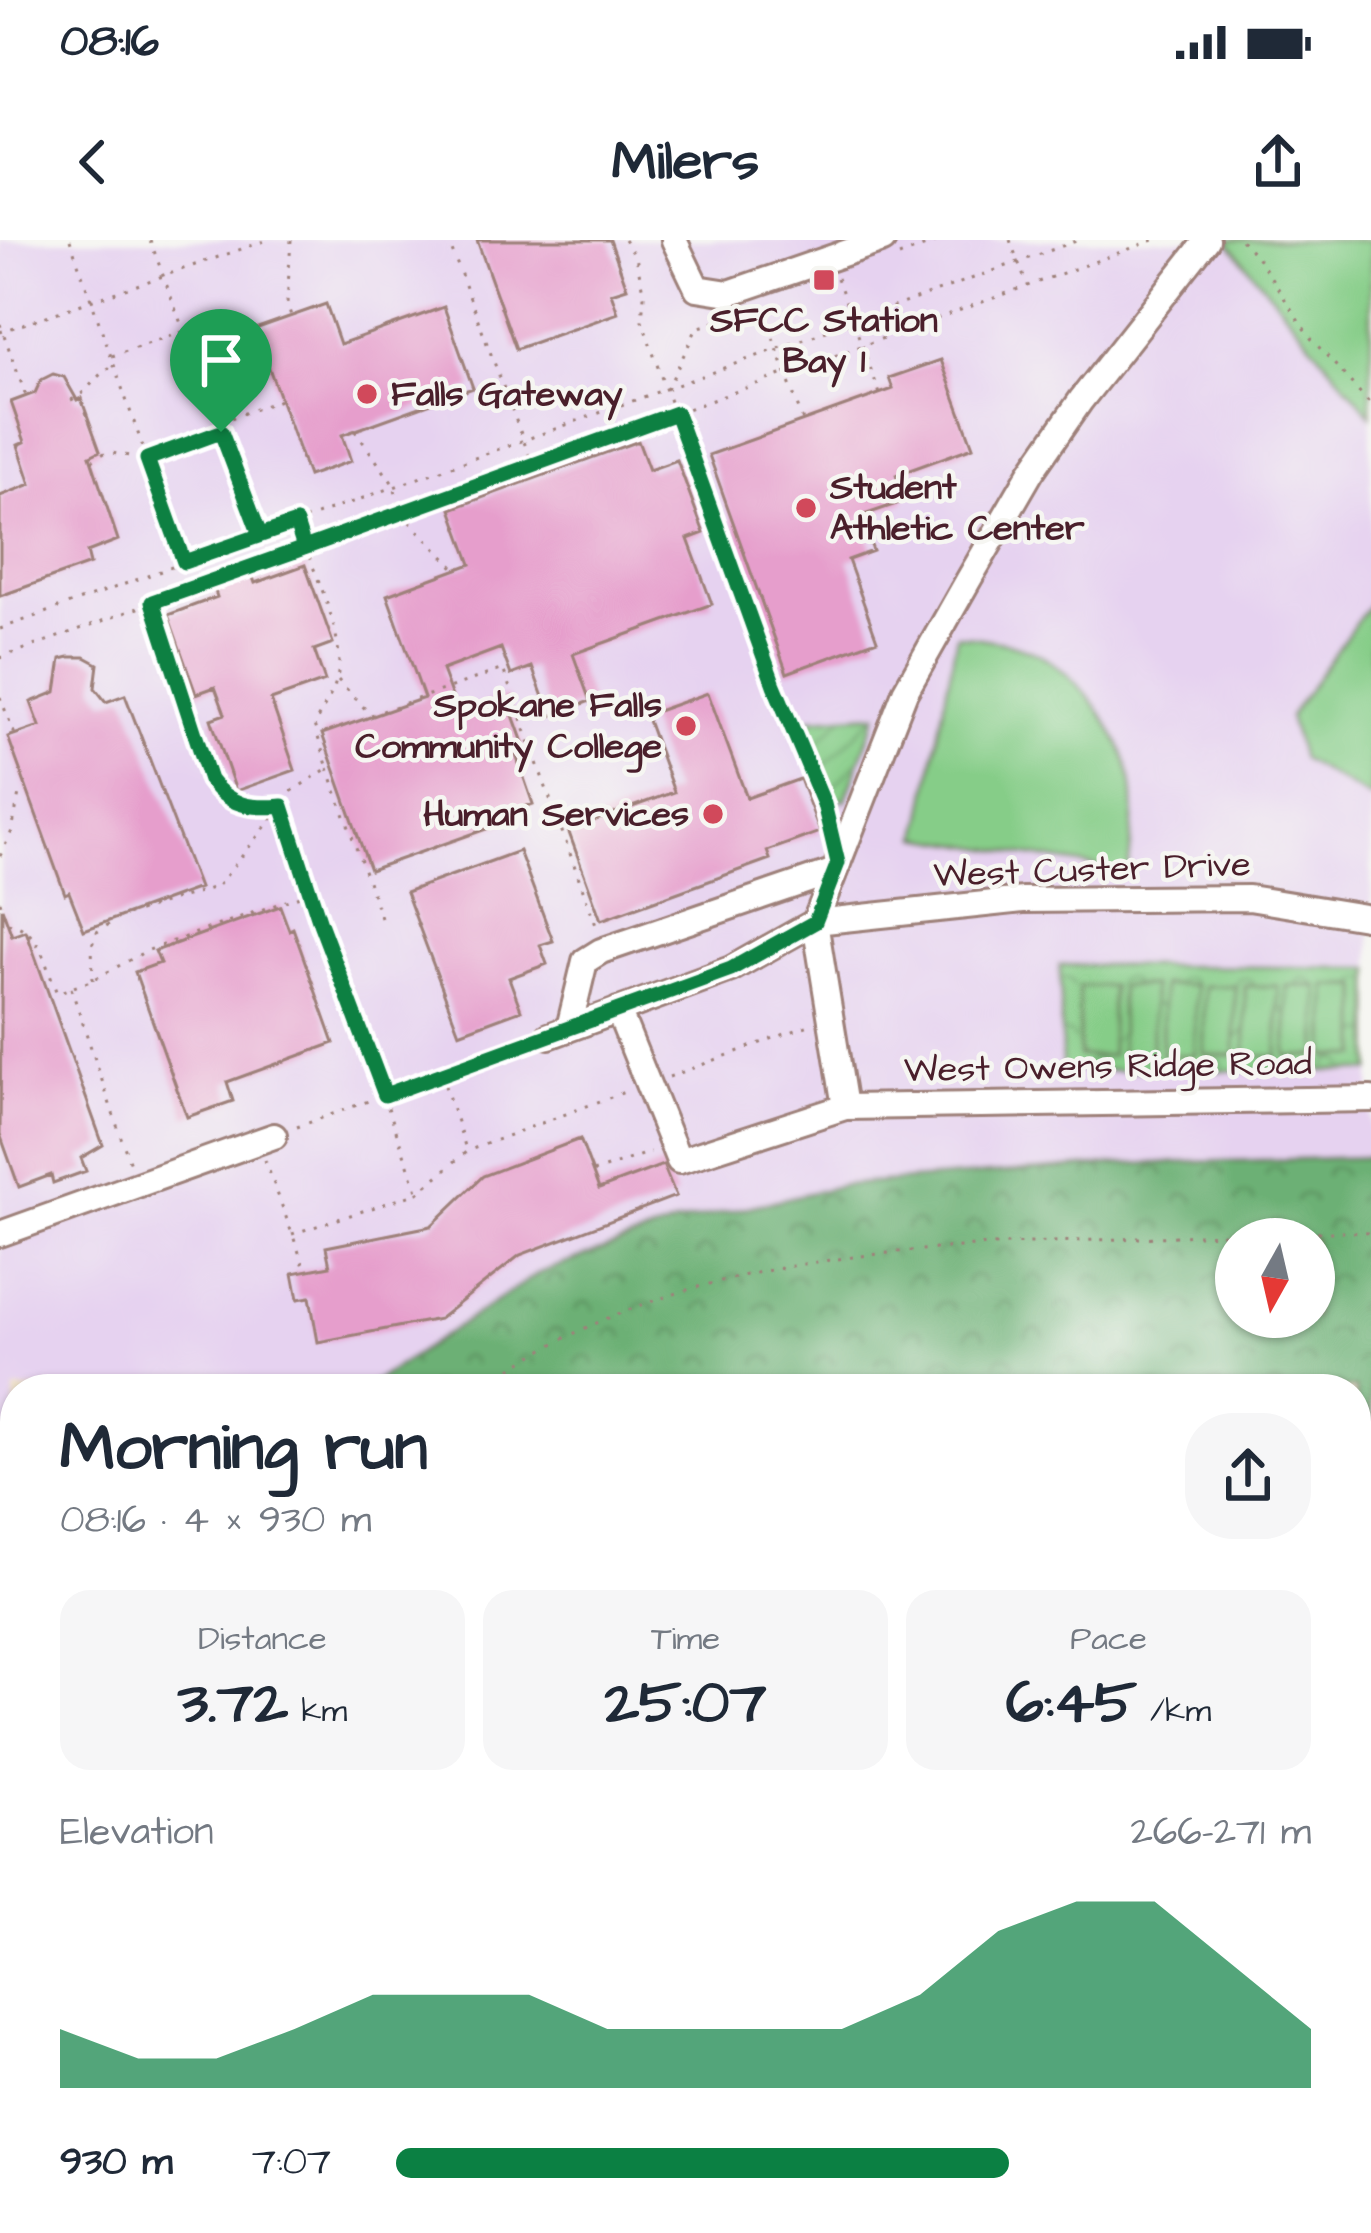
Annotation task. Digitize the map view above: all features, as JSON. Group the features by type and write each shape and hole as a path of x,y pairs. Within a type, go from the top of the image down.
{"street":[{"path":"674,240 697,288 711,293 729,293 892,248"},
{"path":"845,1107 815,922 905,692 1021,490 1081,400 1207,240"},
{"path":"559,1032 585,961 602,951 835,871"},
{"name":"West Custer Drive","path":"815,922 1023,900 1250,898 1371,918"},
{"path":"559,1032 731,969 815,922"},
{"name":"West Owens Ridge Road","path":"618,1010 679,1161 845,1107 1371,1099"},
{"path":"1,1229 265,1139"}],"path":[{"path":"70,240 184,562"},
{"path":"150,240 260,535"},
{"path":"1,331 268,240"},
{"path":"291,240 286,303 291,316"},
{"path":"448,240 532,464"},
{"path":"624,240 636,257 644,296 642,320 666,391 828,823"},
{"path":"892,248 942,240"},
{"path":"1010,240 1027,286"},
{"path":"0,629 1079,240"},
{"path":"0,658 1154,240"},
{"path":"1241,240 1259,259 1309,336 1371,405"},
{"path":"837,278 880,394"},
{"path":"760,304 803,421"},
{"path":"666,391 698,328 739,314"},
{"path":"0,324 26,396"},
{"path":"111,357 184,331"},
{"path":"70,400 85,394 104,370 115,366"},
{"path":"218,423 280,400"},
{"path":"355,431 394,485 400,512 457,570"},
{"path":"92,461 106,452 147,459 221,432"},
{"path":"296,523 325,599 340,657 337,679 314,725 381,917"},
{"path":"152,602 210,780 223,797 237,804 282,806"},
{"path":"337,679 371,715 503,668 600,936"},
{"path":"0,697 15,735"},
{"path":"93,980 98,932 120,917 218,886 286,795 328,768"},
{"path":"0,856 12,831 20,794"},
{"path":"282,806 418,1193"},
{"path":"0,901 8,923 20,925 37,941 57,993 93,980 146,951 310,892"},
{"path":"71,988 138,1185"},
{"path":"663,1079 831,1019"},
{"path":"304,1266 268,1164 265,1139 559,1032"},
{"path":"441,1074 467,1150"},
{"path":"292,1234 418,1193 467,1150 629,1090"},
{"path":"593,1172 658,1148"},
{"path":"506,1374 573,1334 680,1292 768,1267 997,1244 1371,1234"}],"shaded area":[{"name":"Spokane Falls Community College","path":"0,240 1371,240 1371,1222 1169,1213 502,1374 0,1374"}],"green space":[{"path":"1226,240 1371,240 1371,415"},
{"path":"1371,602 1371,798 1301,759 1289,717"},
{"path":"957,635 1039,654 1070,677 1097,708 1119,743 1131,779 1128,872 919,837"},
{"path":"877,714 845,801 828,795 800,719"},
{"path":"1060,965 1371,968 1371,1071 1062,1070"},
{"path":"1162,985 1195,985 1195,1055 1162,1055"},
{"path":"1079,986 1111,986 1111,1056 1079,1056"},
{"path":"1120,986 1152,986 1152,1056 1121,1056"},
{"path":"1204,986 1235,986 1235,1055 1204,1055"},
{"path":"1245,986 1278,986 1278,1056 1246,1056"},
{"path":"1287,986 1318,986 1319,1056 1287,1056"},
{"path":"1327,986 1359,986 1359,1056 1327,1056"},
{"path":"1371,1157 1371,1374 386,1374 539,1273 678,1223 844,1185 1124,1164"}],"building":[{"path":"477,240 610,240 627,288 611,293 618,313 516,349"},
{"name":"Falls Gateway","path":"326,304 340,344 444,307 473,388 342,435 351,461 308,476 255,329"},
{"name":"Student Athletic Center","path":"941,360 973,447 896,475 905,501 861,516 873,551 848,560 877,640 787,673 709,455 893,389 889,378"},
{"path":"53,374 64,377 77,400 81,398 100,451 90,456 118,540 87,552 90,564 0,596 0,496 31,484 18,445 25,442 11,402 35,393 41,380"},
{"path":"638,441 649,470 677,460 704,533 688,539 712,604 573,654 590,701 550,716 532,667 511,675 501,648 442,670 458,713 506,696 526,751 516,755 533,804 504,814 506,822 370,870 322,734 424,698 387,595 471,564 451,509"},
{"path":"305,565 333,643 314,650 325,681 271,700 295,770 236,791 211,719 225,714 215,687 196,694 168,615 217,597 214,588 252,575 255,583"},
{"path":"85,657 98,664 95,688 106,702 125,695 199,888 84,930 69,892 65,894 8,737 40,726 31,702 56,692 61,659"},
{"name":"Human Services","path":"708,693 747,798 800,779 820,832 767,851 770,859 601,920 568,830 674,792 646,715"},
{"path":"519,851 553,941 540,945 547,964 509,978 521,1010 459,1033 406,892"},
{"path":"280,906 289,930 293,928 334,1043 227,1082 233,1101 187,1117 135,972 160,963 155,951"},
{"path":"2,908 12,936 26,931 103,1145 81,1158 86,1171 53,1183 51,1175 19,1187 0,1134"},
{"path":"580,1139 599,1189 663,1165 676,1196 520,1255 439,1319 318,1342 310,1297 298,1299 293,1273 330,1266 326,1247 431,1226 483,1176"}],"place":[{"name":"SFCC Station Bay 1","path":"824,280"},
{"name":"Falls Gateway","path":"367,394"},
{"name":"Student Athletic Center","path":"806,508"},
{"name":"Spokane Falls Community College","path":"686,726"},
{"name":"Human Services","path":"713,814"}],"route":[{"path":"221,432 147,459 184,562 296,523 304,548 676,413 774,685 824,804 838,863 815,922 731,969 385,1095 282,806 237,804 223,797 210,780 152,602 304,548 296,523 260,535 221,432"}]}
